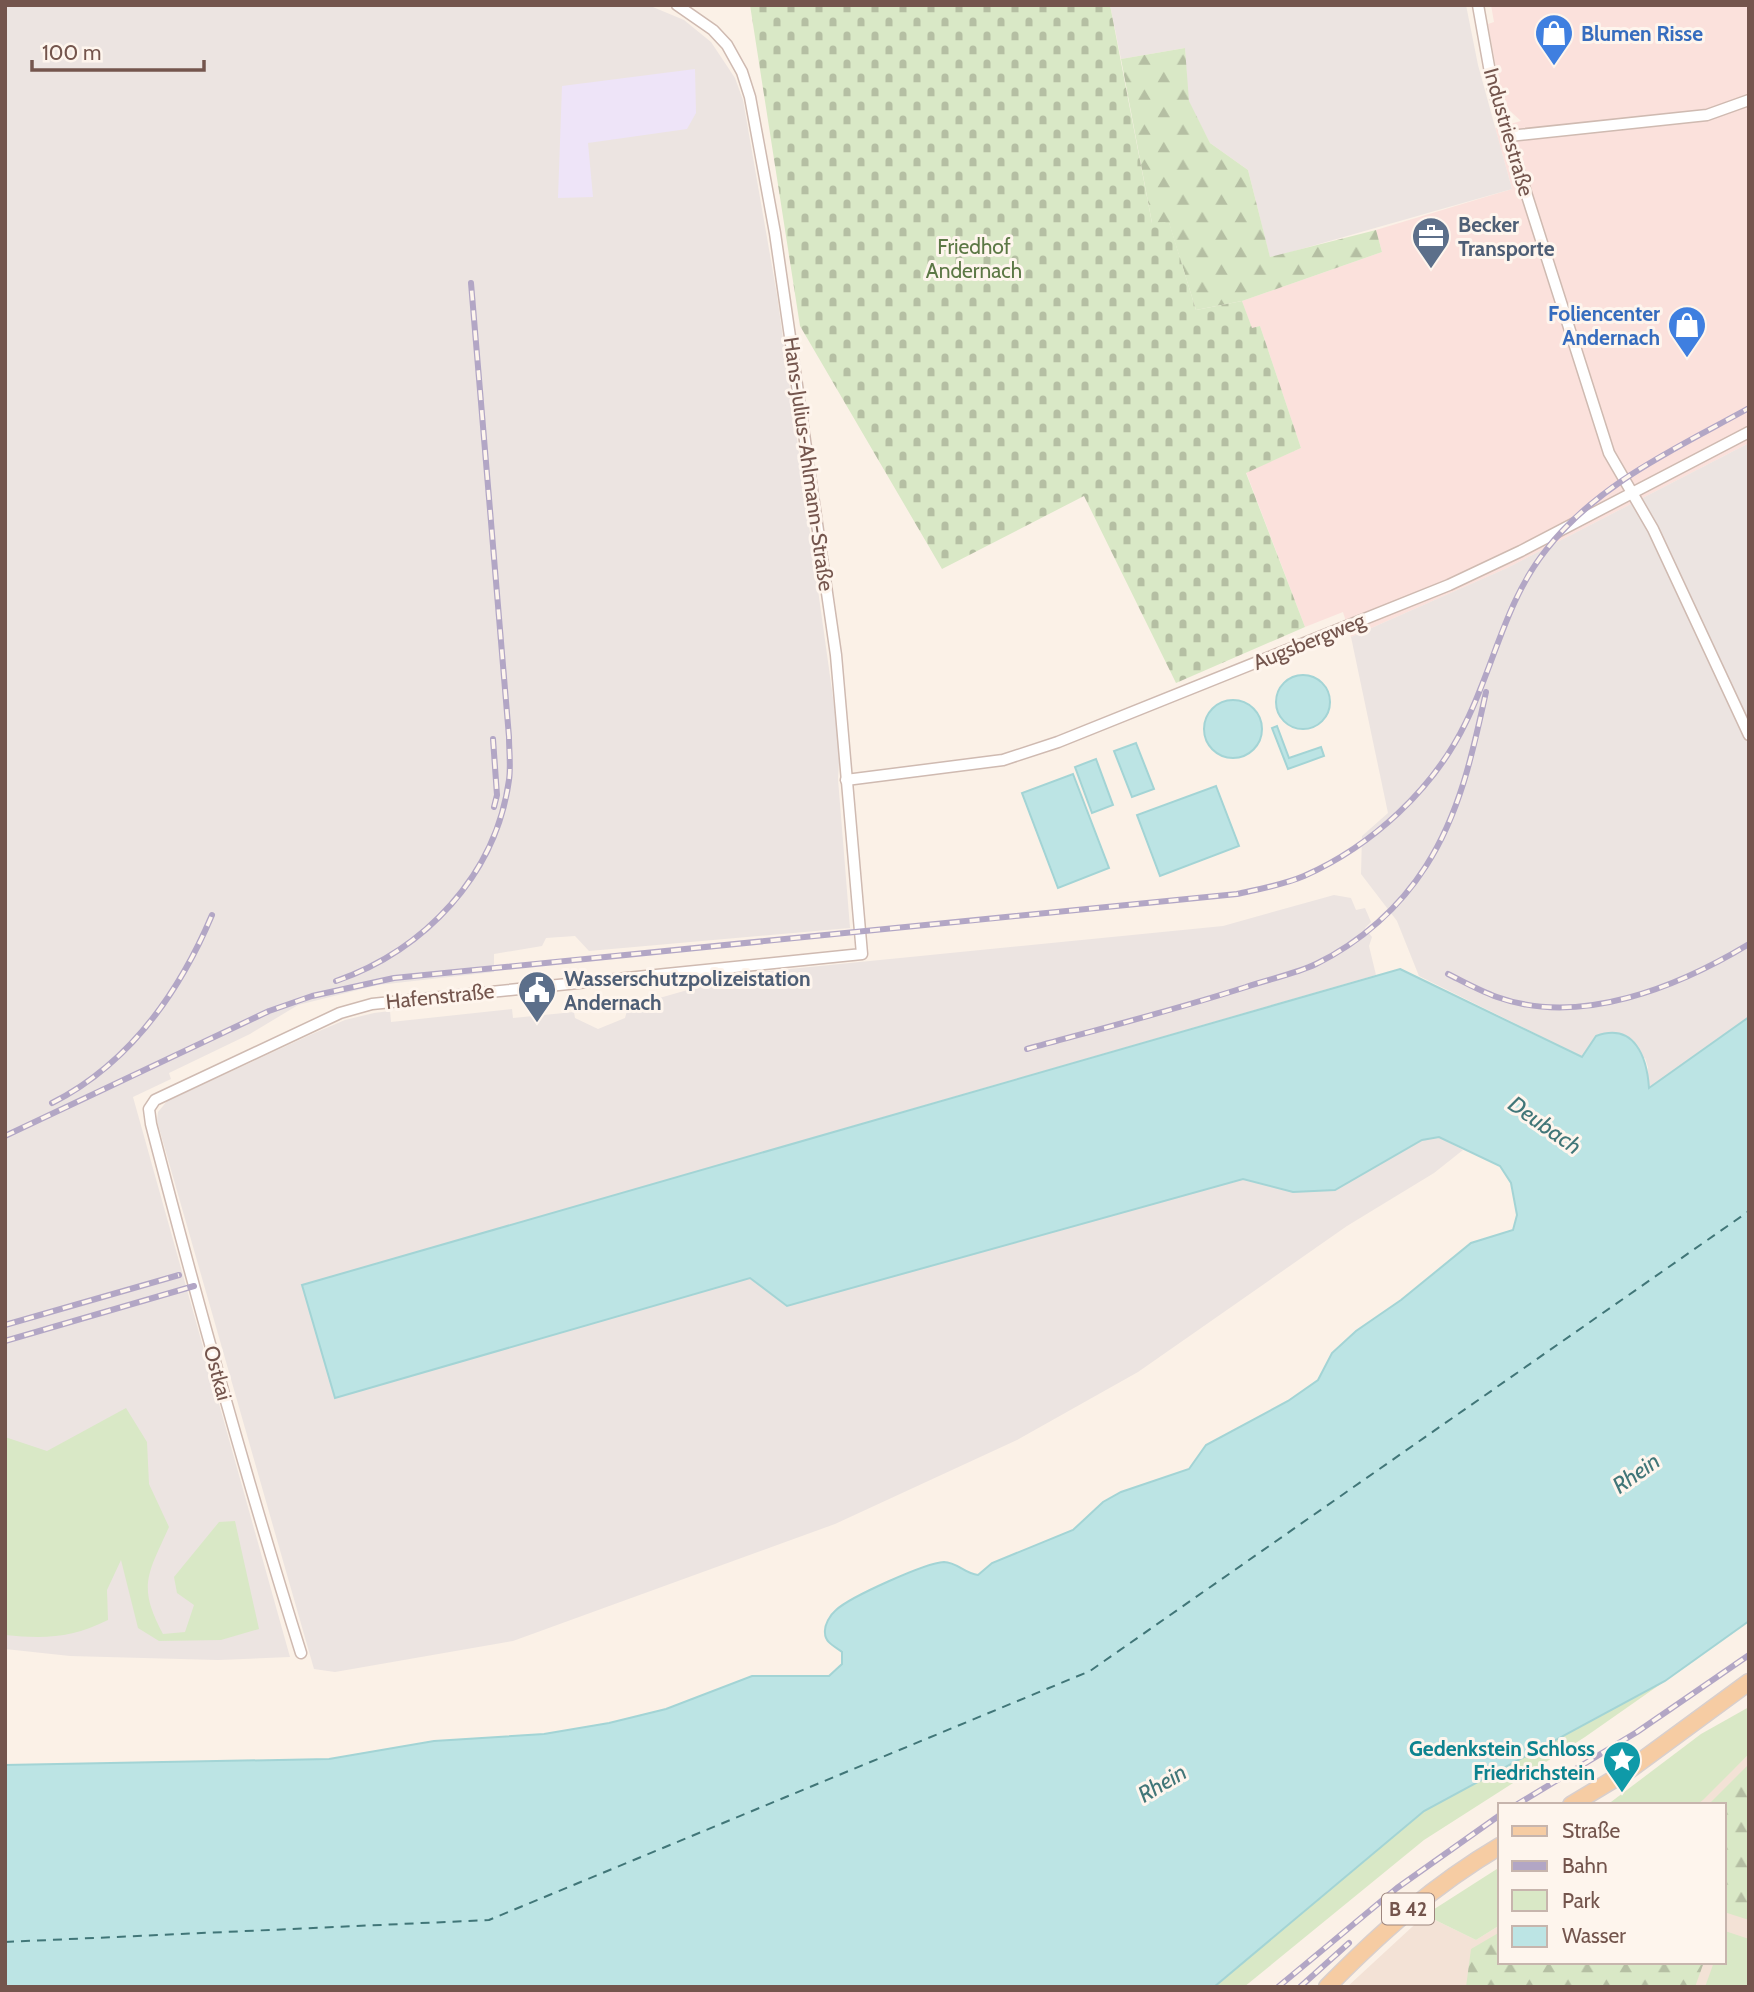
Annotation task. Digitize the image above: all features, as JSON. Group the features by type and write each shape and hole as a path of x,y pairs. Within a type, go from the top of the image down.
{"main road":[{"path":"1574,1803 1629,1770 1749,1682"},
{"name":"B 42","path":"1327,1987 1408,1909 1447,1879 1498,1847"}],"street":[{"name":"Hans-Julius-Ahlmann-Straße","path":"677,5 713,30 727,45 742,72 750,97 775,233 821,542 845,741 846,780 862,954"},
{"name":"Industriestraße","path":"1478,5 1493,89 1609,453 1653,529 1749,735"},
{"path":"1509,136 1707,115 1749,100"},
{"name":"Augsbergweg","path":"846,780 1003,760 1058,742 1448,585 1632,494 1749,432"},
{"name":"Hafenstraße","path":"162,1095 340,1013 372,1004 862,954"},
{"name":"Ostkai","path":"162,1095 149,1109 151,1124 236,1441 301,1653"}],"shaded area":[{"path":"5,5 648,5 684,20 711,42 735,78 743,100 777,295 840,748 838,779 850,928 589,951 575,936 546,938 542,946 494,954 494,972 378,985 298,1005 250,1034 169,1073 171,1079 133,1097 290,1657 218,1660 70,1656 5,1649"},
{"path":"1110,5 1466,5 1478,65 1512,189 1270,258 1248,170 1210,143 1188,101 1185,48 1121,59"},
{"path":"1491,5 1749,5 1749,443 1507,568 1351,637 1343,612 1305,627 1246,472 1301,448 1260,326 1252,329 1242,301 1382,252 1376,230 1512,189 1495,128 1521,121 1508,109 1499,84 1488,24 1494,22"},
{"path":"695,69 696,113 687,129 588,143 593,197 558,198 562,86"},
{"path":"1749,443 1749,1017 1648,1089 1648,1067 1645,1058 1583,1057 1419,976 1397,921 1361,874 1362,836 1388,813 1351,637 1507,568"},
{"path":"1334,895 1351,898 1356,910 1365,908 1371,922 1365,928 1372,937 1369,946 1376,975 302,1285 335,1398 750,1278 1243,1179 1293,1192 1335,1190 1423,1140 1439,1137 1463,1150 1434,1173 1347,1226 1138,1372 1017,1440 835,1524 513,1641 335,1672 314,1669 157,1121 158,1112 167,1101 345,1020 374,1013 390,1011 391,1022 512,1009 513,1018 574,1012 575,1018 598,1029 625,1018 628,1007 691,989 689,979 1223,926"},
{"path":"1749,1754 1749,1987 1347,1987 1425,1915 1476,1940 1498,1926 1498,1964 1726,1964 1726,1803 1698,1803"}],"green space":[{"name":"Friedhof Andernach","path":"750,5 1110,5 1152,223 1169,222 1196,310 1242,301 1252,328 1260,326 1301,448 1246,473 1305,627 1176,683 1084,496 942,569 800,326"},
{"path":"1185,48 1189,101 1210,143 1248,170 1270,257 1376,230 1382,252 1242,301 1196,310 1169,223 1152,223 1121,59"},
{"path":"126,1408 147,1442 149,1484 169,1527 148,1580 150,1604 163,1634 185,1632 194,1605 177,1593 174,1577 219,1522 235,1521 259,1629 221,1640 159,1641 138,1628 121,1560 107,1590 108,1620 58,1636 5,1635 5,1437 47,1451"},
{"path":"1665,1681 1585,1737 1424,1840 1244,1987 1214,1987 1424,1811"},
{"path":"1749,1707 1749,1754 1699,1803 1610,1803 1701,1734"},
{"path":"1749,1764 1749,1920 1726,1913 1726,1803 1710,1803"},
{"path":"1498,1868 1498,1926 1476,1940 1425,1915"},
{"path":"1726,1931 1749,1939 1749,1987 1705,1987 1713,1964 1726,1964"},
{"path":"1498,1933 1498,1964 1703,1964 1695,1987 1466,1987 1471,1949"}],"water":[{"path":"1303,675 1322,683 1330,702 1322,721 1303,729 1284,721 1276,702 1284,683"},
{"path":"1233,700 1244,702 1257,713 1262,729 1260,740 1249,753 1233,758 1222,756 1209,745 1204,729 1206,718 1217,705"},
{"path":"1277,726 1289,758 1321,747 1324,756 1288,769 1272,728"},
{"path":"1136,743 1154,789 1132,797 1114,751"},
{"path":"1096,759 1113,805 1092,813 1075,767"},
{"path":"1073,774 1109,868 1058,888 1022,793"},
{"path":"1216,786 1239,846 1160,876 1137,815"},
{"path":"1400,969 1582,1057 1596,1036 1609,1033 1629,1038 1642,1055 1649,1088 1749,1017 1749,1621 1665,1681 1424,1811 1214,1987 5,1987 5,1765 329,1759 434,1741 544,1734 609,1723 666,1709 752,1676 829,1676 842,1664 842,1652 827,1639 825,1627 836,1610 844,1604 888,1582 934,1564 949,1563 978,1575 992,1563 1073,1530 1103,1502 1121,1492 1189,1469 1206,1445 1288,1401 1318,1380 1332,1353 1356,1331 1401,1300 1471,1243 1513,1230 1517,1215 1511,1183 1500,1166 1439,1137 1422,1140 1335,1190 1293,1192 1243,1179 787,1306 750,1278 335,1398 302,1285"}],"ferry route":[{"path":"5,1942 489,1920 1090,1671 1749,1211"}],"railway":[{"path":"336,981 399,950 426,929 451,904 472,877 489,847 501,815 509,780 509,737 471,283"},
{"path":"5,1136 269,1011 312,996 394,978 1237,894 1304,876 1354,849 1377,832 1419,792 1437,770 1466,722 1510,611 1532,569 1567,526 1614,486 1640,469 1749,408"},
{"path":"1027,1049 1299,971 1333,955 1364,934 1404,896 1438,846 1464,782 1486,692"},
{"path":"493,739 497,795 494,807"},
{"path":"52,1103 105,1068 148,1024 184,972 212,915"},
{"path":"1448,974 1491,995 1529,1005 1594,1005 1660,988 1749,944"},
{"path":"5,1325 179,1275"},
{"path":"5,1341 194,1286"},
{"path":"1519,1803 1637,1732 1749,1655"},
{"path":"1278,1987 1397,1888 1498,1816"},
{"path":"1300,1987 1349,1943"}],"place":[{"name":"Blumen Risse","path":"1554,67"},
{"name":"Becker Transporte","path":"1431,270"},
{"name":"Foliencenter Andernach","path":"1687,359"},
{"name":"Wasserschutzpolizeistation Andernach","path":"537,1024"},
{"name":"Gedenkstein Schloss Friedrichstein","path":"1622,1794"}],"water label":[{"name":"Deubach","path":"1545,1125"},
{"name":"Rhein","path":"1636,1473"},
{"name":"Rhein","path":"1162,1783"}]}
